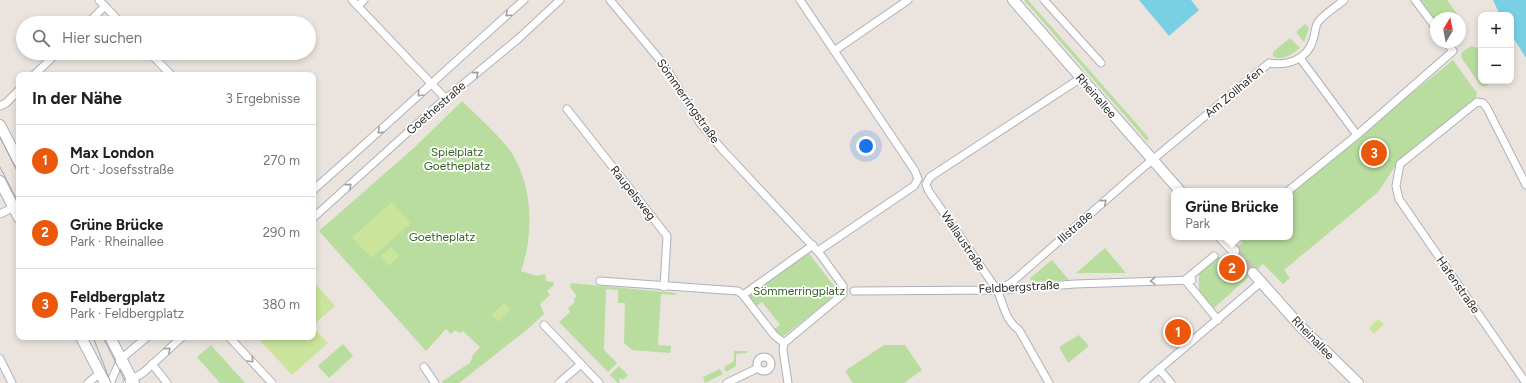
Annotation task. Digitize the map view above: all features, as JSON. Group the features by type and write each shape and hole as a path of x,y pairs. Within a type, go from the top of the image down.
{"main road":[{"name":"Rheinallee","path":"1013,0 1177,188"},
{"path":"0,125 16,156"},
{"path":"0,181 16,211"},
{"path":"1224,240 1234,251"},
{"name":"Rheinallee","path":"1253,273 1301,327 1358,383"},
{"path":"83,340 105,383"},
{"path":"112,340 131,382"}],"street":[{"path":"99,0 114,16"},
{"path":"352,0 446,99"},
{"path":"358,6 364,0"},
{"name":"Goethestraße","path":"316,187 409,106 431,82 524,0"},
{"name":"Goethestraße","path":"316,215 446,99 518,39 560,0"},
{"name":"Sömmerringstraße","path":"610,0 665,66 700,123 721,148 818,251"},
{"path":"788,383 783,350 784,343 843,294 843,286 818,251 914,186 918,179 915,171 800,0"},
{"path":"834,51 908,0"},
{"path":"1044,0 1101,63"},
{"path":"1344,0 1317,22 1313,42 1307,52 1300,58 1357,135"},
{"path":"1415,0 1430,20"},
{"path":"95,16 105,6"},
{"path":"1292,188 1357,135 1453,51 1451,48"},
{"name":"Am Zollhafen","path":"1152,160 1269,63 1286,64 1300,58"},
{"path":"37,72 50,60"},
{"path":"157,60 168,72"},
{"name":"Wallaustraße","path":"1049,383 1019,330 1012,325 1005,313 1003,303 997,290 928,190 927,181 930,177 1081,78"},
{"path":"0,106 6,103 16,93"},
{"name":"Hafenstraße","path":"1526,185 1487,108 1480,102 1474,103 1400,164 1396,186 1399,200 1526,383"},
{"name":"Raupelsweg","path":"567,109 667,236 664,287"},
{"name":"Illstraße","path":"997,290 1011,283 1152,160"},
{"path":"0,214 14,207"},
{"path":"743,295 813,246"},
{"path":"1214,256 1188,280 1218,320"},
{"name":"Feldbergstraße","path":"854,291 997,290 1075,284 1188,280"},
{"path":"600,281 664,287 738,291 743,295 774,335 784,343"},
{"path":"1143,383 1261,282"},
{"path":"544,325 599,383"},
{"path":"110,383 121,359 143,340"},
{"path":"131,382 179,340"},
{"path":"232,340 272,383"},
{"path":"0,359 12,383"},
{"path":"152,364 167,383"},
{"path":"559,383 581,364"},
{"path":"424,367 435,383"},
{"path":"726,383 758,368"},
{"path":"1159,369 1171,383"},
{"path":"88,383 100,373"}],"green space":[{"path":"1024,0 1028,0 1149,138 1147,141"},
{"path":"1421,0 1447,0 1456,12 1430,12"},
{"path":"1305,24 1309,28 1304,42 1296,32"},
{"path":"1290,38 1300,48 1283,58 1276,58 1273,56 1273,52"},
{"path":"1471,46 1478,48 1478,82 1461,57 1462,52"},
{"path":"1453,60 1477,93 1476,97 1394,168 1378,192 1284,270 1290,278 1283,284 1263,264 1214,308 1199,292 1199,274 1219,257 1228,256 1243,243 1241,240 1293,240 1293,189"},
{"path":"1479,84 1488,84 1484,87"},
{"name":"Goetheplatz","path":"462,101 507,146 518,165 524,180 529,210 529,226 528,242 521,271 537,276 545,274 546,281 554,282 553,286 547,291 550,295 540,304 544,314 529,328 459,383 443,383 442,381 470,363 473,355 480,347 463,331 460,333 455,330 451,334 446,329 426,351 319,231 415,147"},
{"path":"392,202 411,223 371,258 352,237"},
{"path":"391,247 399,256 389,266 380,257"},
{"path":"1105,248 1126,273 1076,273"},
{"name":"Sömmerringplatz","path":"808,252 837,290 837,294 781,338 774,329 780,325 762,302 756,306 748,296"},
{"path":"1052,260 1069,280 1032,282 1030,278"},
{"path":"571,283 677,293 676,295 661,294 658,345 671,346 670,353 632,350 624,343 625,303 618,303 618,290 606,289 604,348 605,351 617,363 608,372 559,322 570,312 568,308 575,302 574,299 577,296 570,287"},
{"path":"316,284 335,306 316,322"},
{"path":"504,303 511,309 498,322 491,315"},
{"path":"1378,319 1384,324 1374,334 1369,328"},
{"path":"316,330 328,343 292,375 260,340 316,340"},
{"path":"1079,335 1089,346 1068,363 1059,347"},
{"path":"343,344 353,356 329,378 318,366"},
{"path":"211,345 245,383 220,383 197,357"},
{"path":"884,345 905,345 922,370 904,383 853,383 845,371"},
{"path":"734,351 747,351 747,353 736,354 736,366 726,372 724,367 734,361"},
{"path":"619,366 628,375 623,380 621,378 619,380 620,383 618,383 610,375"},
{"path":"720,369 723,374 705,383 703,377"}],"water":[{"path":"1139,0 1191,0 1199,10 1169,36"},
{"path":"1493,0 1526,0 1526,58 1514,39 1514,12 1499,12"}],"tunnel":[{"path":"1234,251 1253,273"}],"tram line":[{"path":"0,137 16,169"},
{"path":"0,167 16,198"},
{"path":"94,340 111,383"},
{"path":"104,340 126,383"}],"place":[{"name":"Feldbergplatz","path":"1374,153"},
{"name":"Grüne Brücke","path":"1232,268"},
{"name":"Max London","path":"1178,332"}],"park label":[{"name":"Spielplatz Goetheplatz","path":"457,159"}]}
